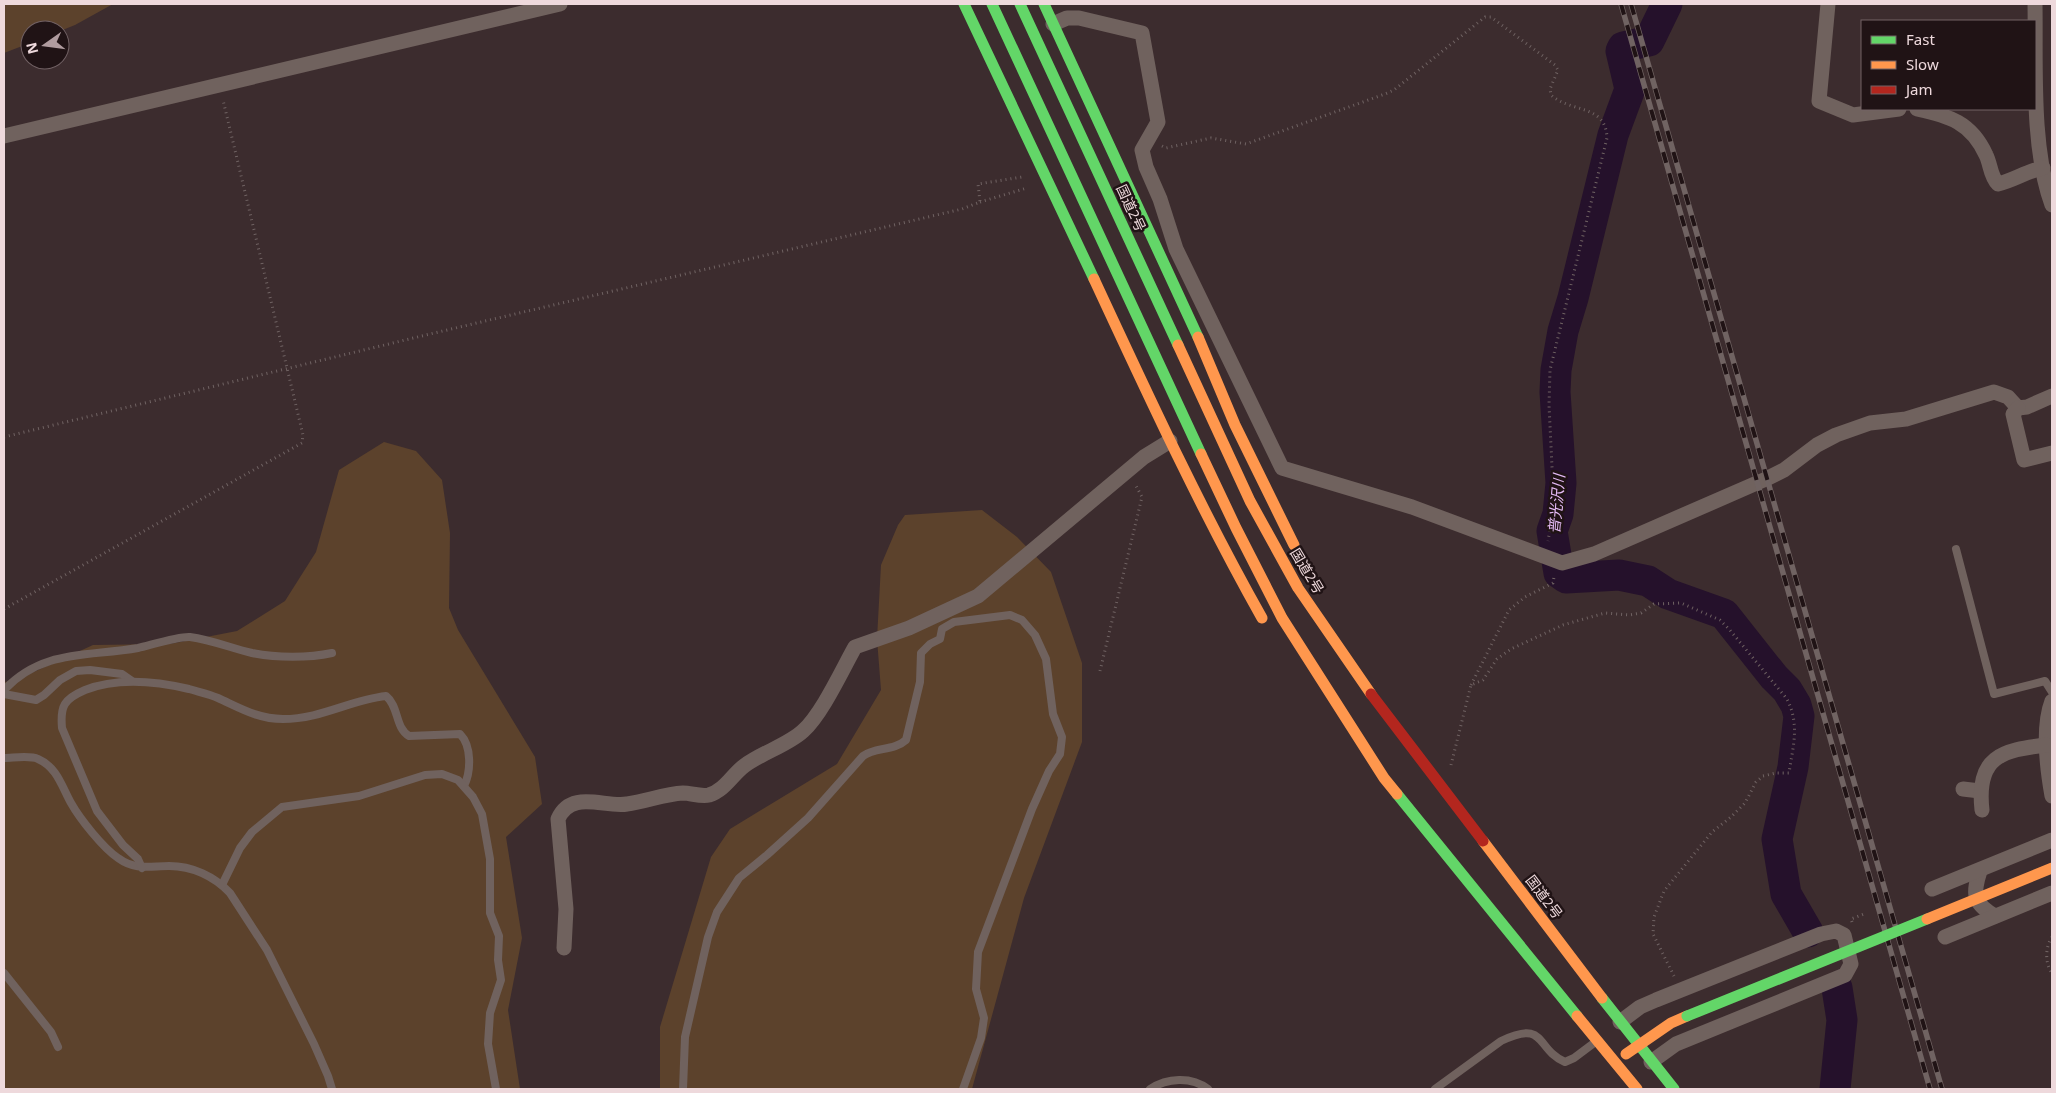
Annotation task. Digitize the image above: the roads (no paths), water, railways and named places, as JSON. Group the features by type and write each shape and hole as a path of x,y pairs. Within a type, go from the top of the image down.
{"main road":[{"path":"964,4 1170,441 1236,572 1266,625"},
{"path":"992,4 1236,528 1282,618 1384,778"},
{"name":"国道2号","path":"1020,4 1250,501 1298,588 1374,699 1620,1022 1674,1089"},
{"path":"1044,4 1191,321 1235,425 1298,554"},
{"path":"1330,614 1374,699"},
{"path":"1321,701 1637,1089"},
{"path":"1615,1062 1671,1023 2052,868"}],"street":[{"path":"4,136 560,4"},
{"path":"1828,4 1820,100 1853,115 1890,110"},
{"path":"2034,4 2035,20"},
{"path":"1053,24 1067,18 1079,18 1142,33 1158,122 1142,150 1146,167 1160,199 1176,249 1282,468 1412,507 1555,561 1594,554 1766,479 1784,470 1823,442 1870,423 1906,419 1994,392 2008,397 2018,408"},
{"path":"2036,62 2038,121 2047,151 2043,168 2052,205"},
{"path":"1922,110 1946,115 1962,123 1976,137 1987,156 1993,179 1998,184 2016,179 2030,170 2043,168"},
{"path":"1191,321 1208,313"},
{"path":"2052,396 2027,407 2018,408 2013,414 2024,460 2052,453"},
{"path":"564,948 566,909 558,820 561,812 570,806 582,802 595,801 624,805 683,793 708,796 722,789 744,766 803,731 824,704 855,647 909,628 978,596 1123,474 1156,448 1170,441"},
{"path":"2052,701 2049,708 2047,745 2048,774 2052,796"},
{"path":"1982,810 1980,791 1984,772 1994,759 2008,751 2047,745"},
{"path":"1963,789 1980,791"},
{"path":"1932,889 2052,840"},
{"path":"1980,870 1974,890 1982,909 1995,916"},
{"path":"1945,938 2052,893"},
{"path":"1620,1022 1640,1007 1821,934 1836,931 1844,935 1851,964 1845,975 1676,1044 1651,1062"}],"lane":[{"path":"1956,549 1994,694 2045,681 2052,692"},
{"path":"683,1089 685,1037 695,992 708,937 717,912 730,890 739,878 808,818 863,756 867,753 901,745 906,740 920,682 921,653 930,644 940,639 942,630 954,622 1010,615 1022,620 1035,635 1046,659 1053,714 1062,737 1060,754 1049,771 1032,809 978,952 976,989 984,1018 981,1038 963,1089"},
{"path":"132,681 122,674 90,670 76,671 60,680 36,700 4,692 16,677 46,662 77,654 119,651 187,637 213,641 254,653 315,656 332,653"},
{"path":"142,868 138,859 123,845 97,811 67,742 61,716 65,702 79,693 98,685 132,681 162,683 217,697 252,715 281,719 324,714 371,698 386,696 392,700 402,728 409,736 460,734 463,737 467,748 468,777 464,786"},
{"path":"4,758 37,758 52,770 64,787 71,803 103,845 119,859 142,868 169,866 192,869 222,885 230,893 267,950 314,1044 332,1089"},
{"path":"222,885 240,848 252,832 282,807 359,796 425,775 442,774 458,780 473,797 482,814 490,859 490,913 498,936 498,960 502,980 490,1013 488,1044 496,1089"},
{"path":"4,973 51,1032 58,1047"},
{"path":"1435,1089 1501,1041 1513,1036 1531,1033 1539,1037 1558,1059 1566,1062 1598,1040"},
{"path":"1150,1089 1168,1081 1187,1080 1203,1085 1208,1089"}],"waterway":[{"name":"普光沢川","path":"1667,4 1649,41 1623,47 1621,51 1630,89 1613,135 1573,298 1563,331 1556,370 1555,392 1561,483 1558,514 1552,531 1559,573 1566,578 1619,575 1648,581 1668,594 1724,614 1774,677 1787,690 1796,705 1799,716 1793,767 1777,839 1786,894 1808,932"},
{"name":"普光沢川","path":"1835,1089 1842,1020 1837,988"}],"railway":[{"path":"1621,4 1930,1089"},
{"path":"1631,4 1942,1089"}]}
